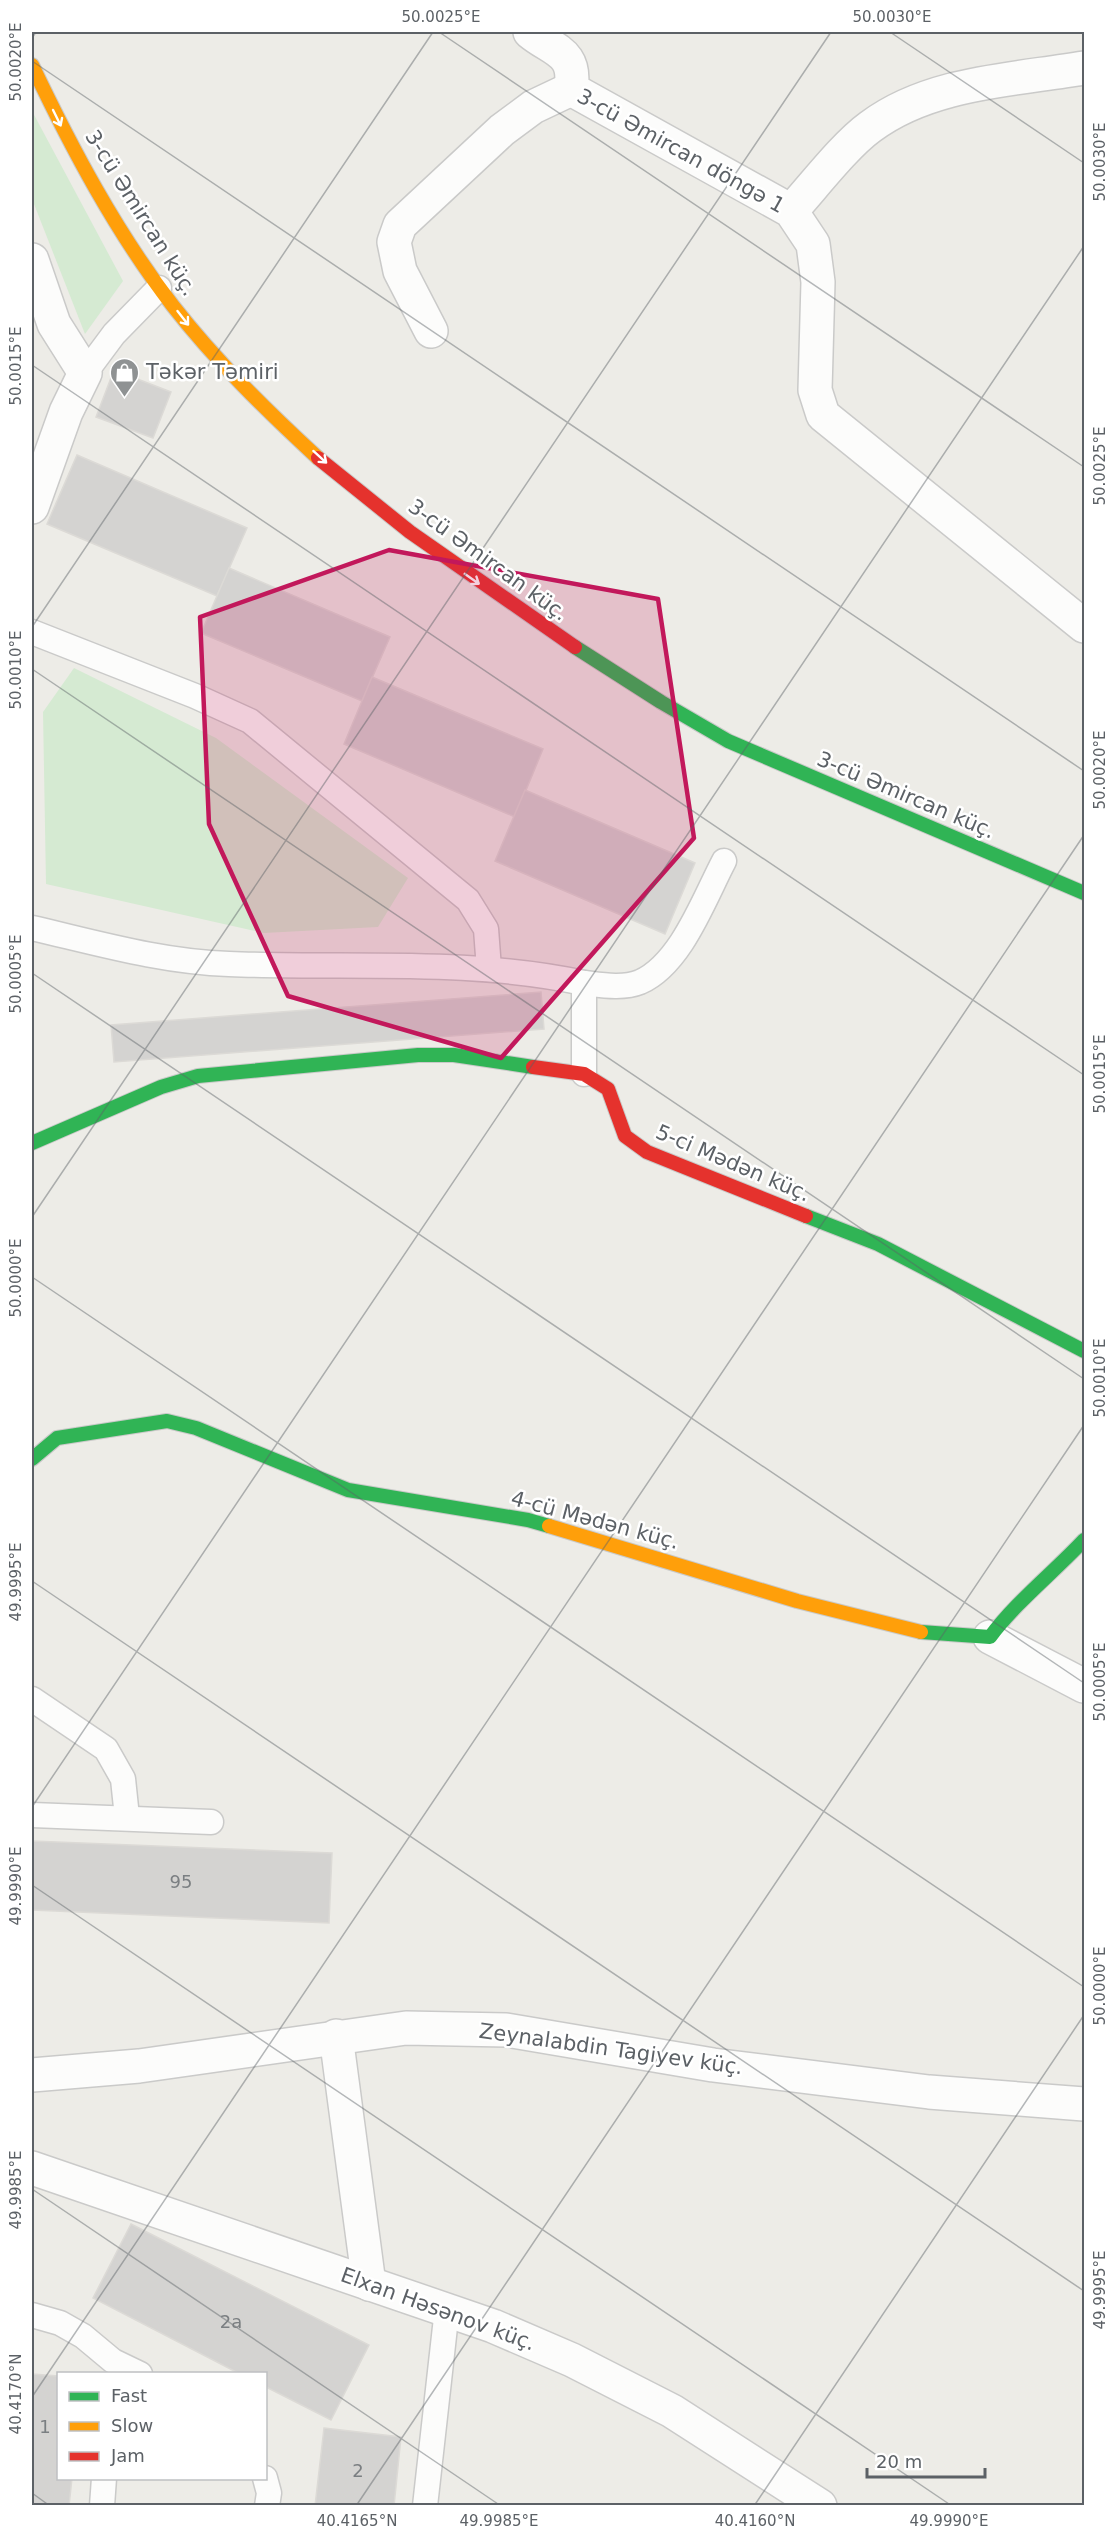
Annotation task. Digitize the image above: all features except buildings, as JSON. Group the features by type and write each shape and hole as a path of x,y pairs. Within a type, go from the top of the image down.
{"street":[{"name":"3-cü Əmircan döngə 1","path":"530,32 564,53 573,73 571,89 791,211 813,244 818,282 815,390 823,415 1084,626"},
{"name":"3-cü Əmircan küç.","path":"32,65 61,125 159,288 198,337 267,408 354,488 470,578 614,673 729,741 850,795 1084,893"},
{"path":"791,211 868,128 898,108 948,90 1084,68"},
{"path":"431,331 400,271 394,242 400,225 502,130 533,106 571,89"},
{"path":"32,260 54,324 85,373 66,412 32,507"},
{"name":"5-ci Mədən küç.","path":"32,1143 160,1087 198,1076 418,1055 454,1055 584,1074 608,1089 625,1136 647,1152 878,1244 1084,1351"},
{"name":"4-cü Mədən küç.","path":"32,1459 57,1437 167,1421 196,1428 348,1490 528,1520 797,1601 917,1632 990,1637"},
{"path":"1084,1540 1050,1576 1007,1614 990,1637 1084,1686"},
{"name":"Zeynalabdin Tagiyev küç.","path":"32,2075 139,2066 336,2036 406,2028 506,2030 724,2067 929,2092 1084,2104"},
{"path":"336,2036 369,2284"},
{"name":"Elxan Həsənov küç.","path":"32,2168 447,2309 572,2360 672,2411 820,2505"}],"lane":[{"path":"85,373 114,334 159,288"},
{"path":"32,632 195,696 250,721 468,900 486,929 489,969"},
{"path":"32,928 179,960 227,964 489,969 542,974 584,983 615,986 638,983 662,968 688,932 724,861"},
{"path":"584,983 584,1074"},
{"path":"32,1699 106,1749 123,1779 126,1817"},
{"path":"32,1815 211,1822"},
{"path":"425,2505 447,2309"},
{"path":"32,2315 60,2323 83,2336 112,2367 135,2372"},
{"path":"102,2505 104,2480"},
{"path":"266,2480 269,2493 267,2505"}],"highlighted area":[{"path":"389,550 658,599 694,838 501,1058 288,996 209,824 200,617"}],"green space":[{"path":"32,111 123,281 85,334 32,199"},
{"path":"74,668 216,738 408,878 378,927 264,933 46,884 43,712"}],"traffic: fast":[{"path":"575,647 661,702 728,741 1084,893"},
{"path":"32,1143 161,1087 198,1076 418,1055 454,1055 533,1067"},
{"path":"806,1216 878,1244 1084,1351"},
{"path":"32,1459 57,1438 167,1421 196,1428 348,1490 528,1520 549,1526"},
{"path":"921,1632 990,1637 1023,1599 1084,1540"}],"traffic: slow":[{"path":"32,65 96,189 152,278 224,366 318,458"},
{"path":"549,1526 797,1601 921,1632"}],"traffic: jam":[{"path":"318,458 410,532 575,647"},
{"path":"533,1067 584,1074 608,1089 625,1136 647,1152 806,1216"}],"place":[{"name":"Təkər Təmiri","path":"125,398"}]}
